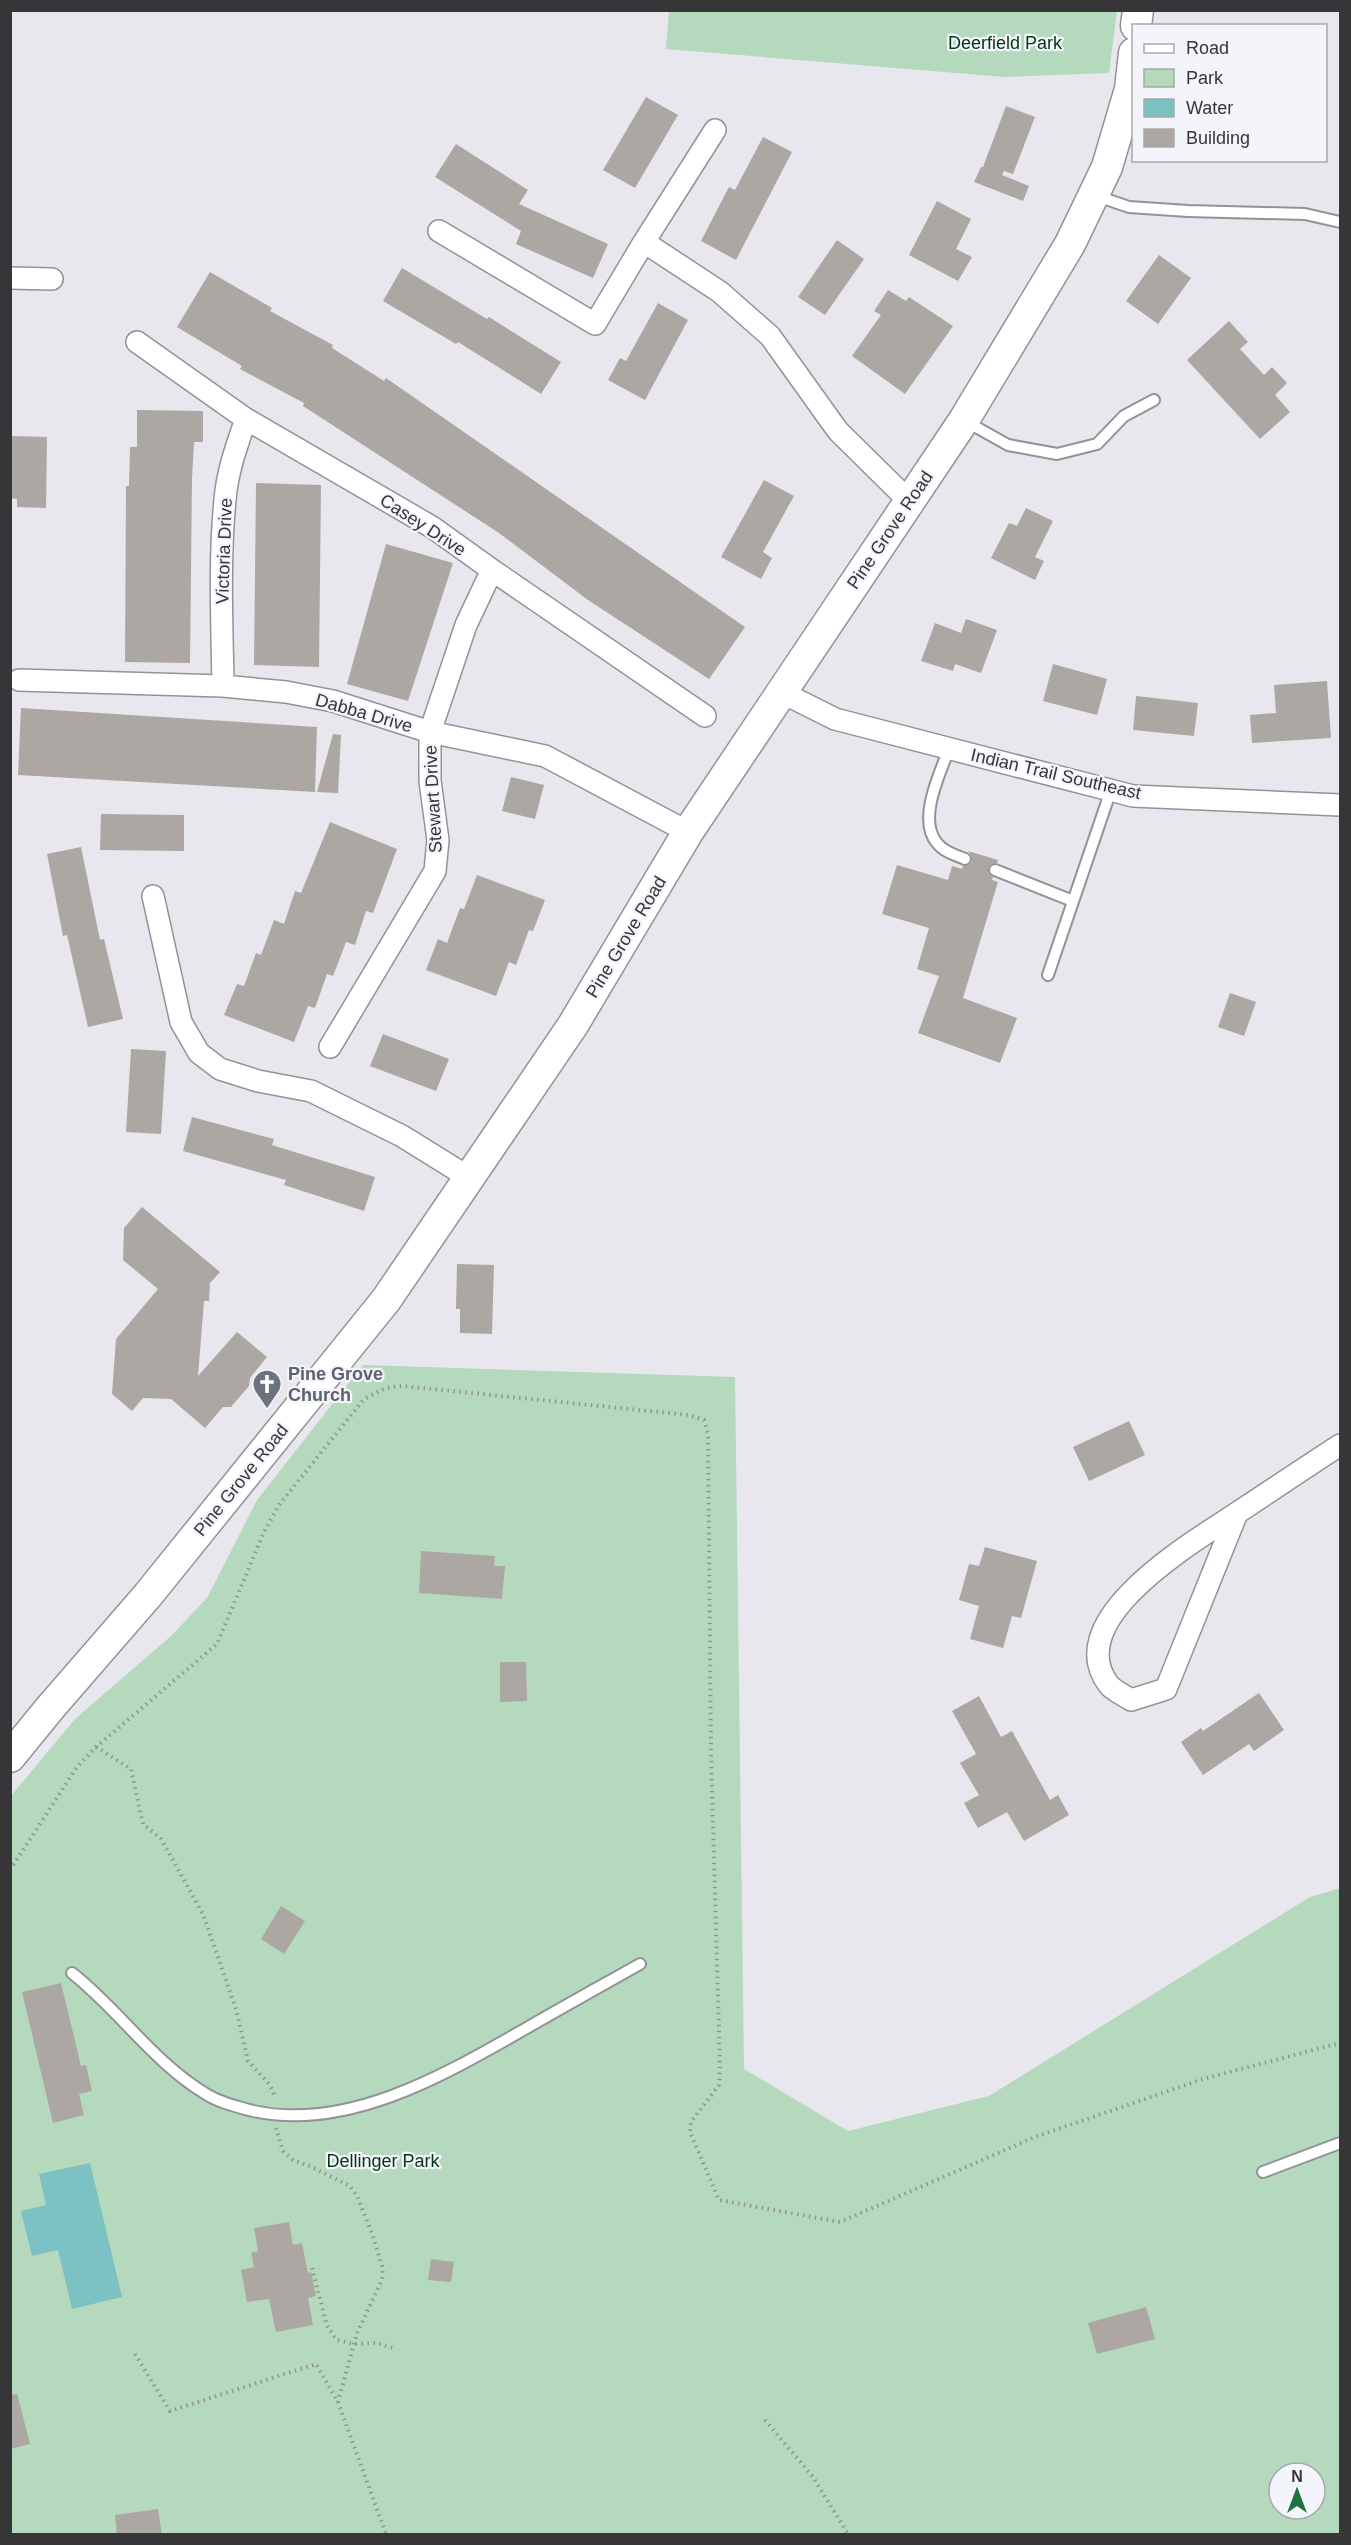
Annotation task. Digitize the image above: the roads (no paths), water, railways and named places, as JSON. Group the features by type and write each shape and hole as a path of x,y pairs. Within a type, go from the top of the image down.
{"street":[{"name":"Pine Grove Road","path":"10,1757 148,1595 386,1300 573,1025 688,832 964,420 1070,244 1107,166 1130,89 1132,71"},
{"path":"440,231 595,324 715,130"},
{"path":"644,242 720,292 770,336 838,431 909,501"},
{"path":"10,278 52,279"},
{"name":"Casey Drive","path":"137,342 246,419 432,527 705,716"},
{"name":"Victoria Drive","path":"223,686 221,562 225,498 234,453 246,419"},
{"name":"Stewart Drive","path":"330,1047 435,871 438,840 430,781 430,732 466,626 492,570"},
{"name":"Dabba Drive","path":"19,680 223,686 286,692 333,701 430,732 545,756 688,832"},
{"name":"Indian Trail Southeast","path":"781,692 835,719 1133,796 1341,806"},
{"path":"153,896 182,1022 199,1053 220,1069 258,1081 311,1091 402,1136 468,1177"},
{"path":"1237,1513 1166,1689 1131,1700 1110,1687 1099,1670 1099,1644 1107,1622 1122,1599 1176,1554 1237,1513 1341,1444"}],"lane":[{"path":"1094,195 1129,207 1188,212 1305,214 1341,222"},
{"path":"964,420 1008,445 1057,454 1097,444 1124,416 1154,400"},
{"path":"949,749 930,805 930,829 935,842 946,852 965,859"},
{"path":"1048,975 1110,790"},
{"path":"995,870 1073,901"},
{"path":"72,1973 88,1986 145,2045 186,2081 209,2096 237,2107 276,2116 303,2117 329,2113 398,2094 462,2066 640,1964"},
{"path":"1263,2172 1341,2143"}],"water":[{"path":"90,2163 122,2297 72,2309 58,2250 32,2256 21,2211 46,2205 39,2174"}],"place":[{"name":"Pine Grove Church","path":"267,1410"}],"park label":[{"name":"Deerfield Park","path":"1005,43"},
{"name":"Dellinger Park","path":"383,2161"}]}
